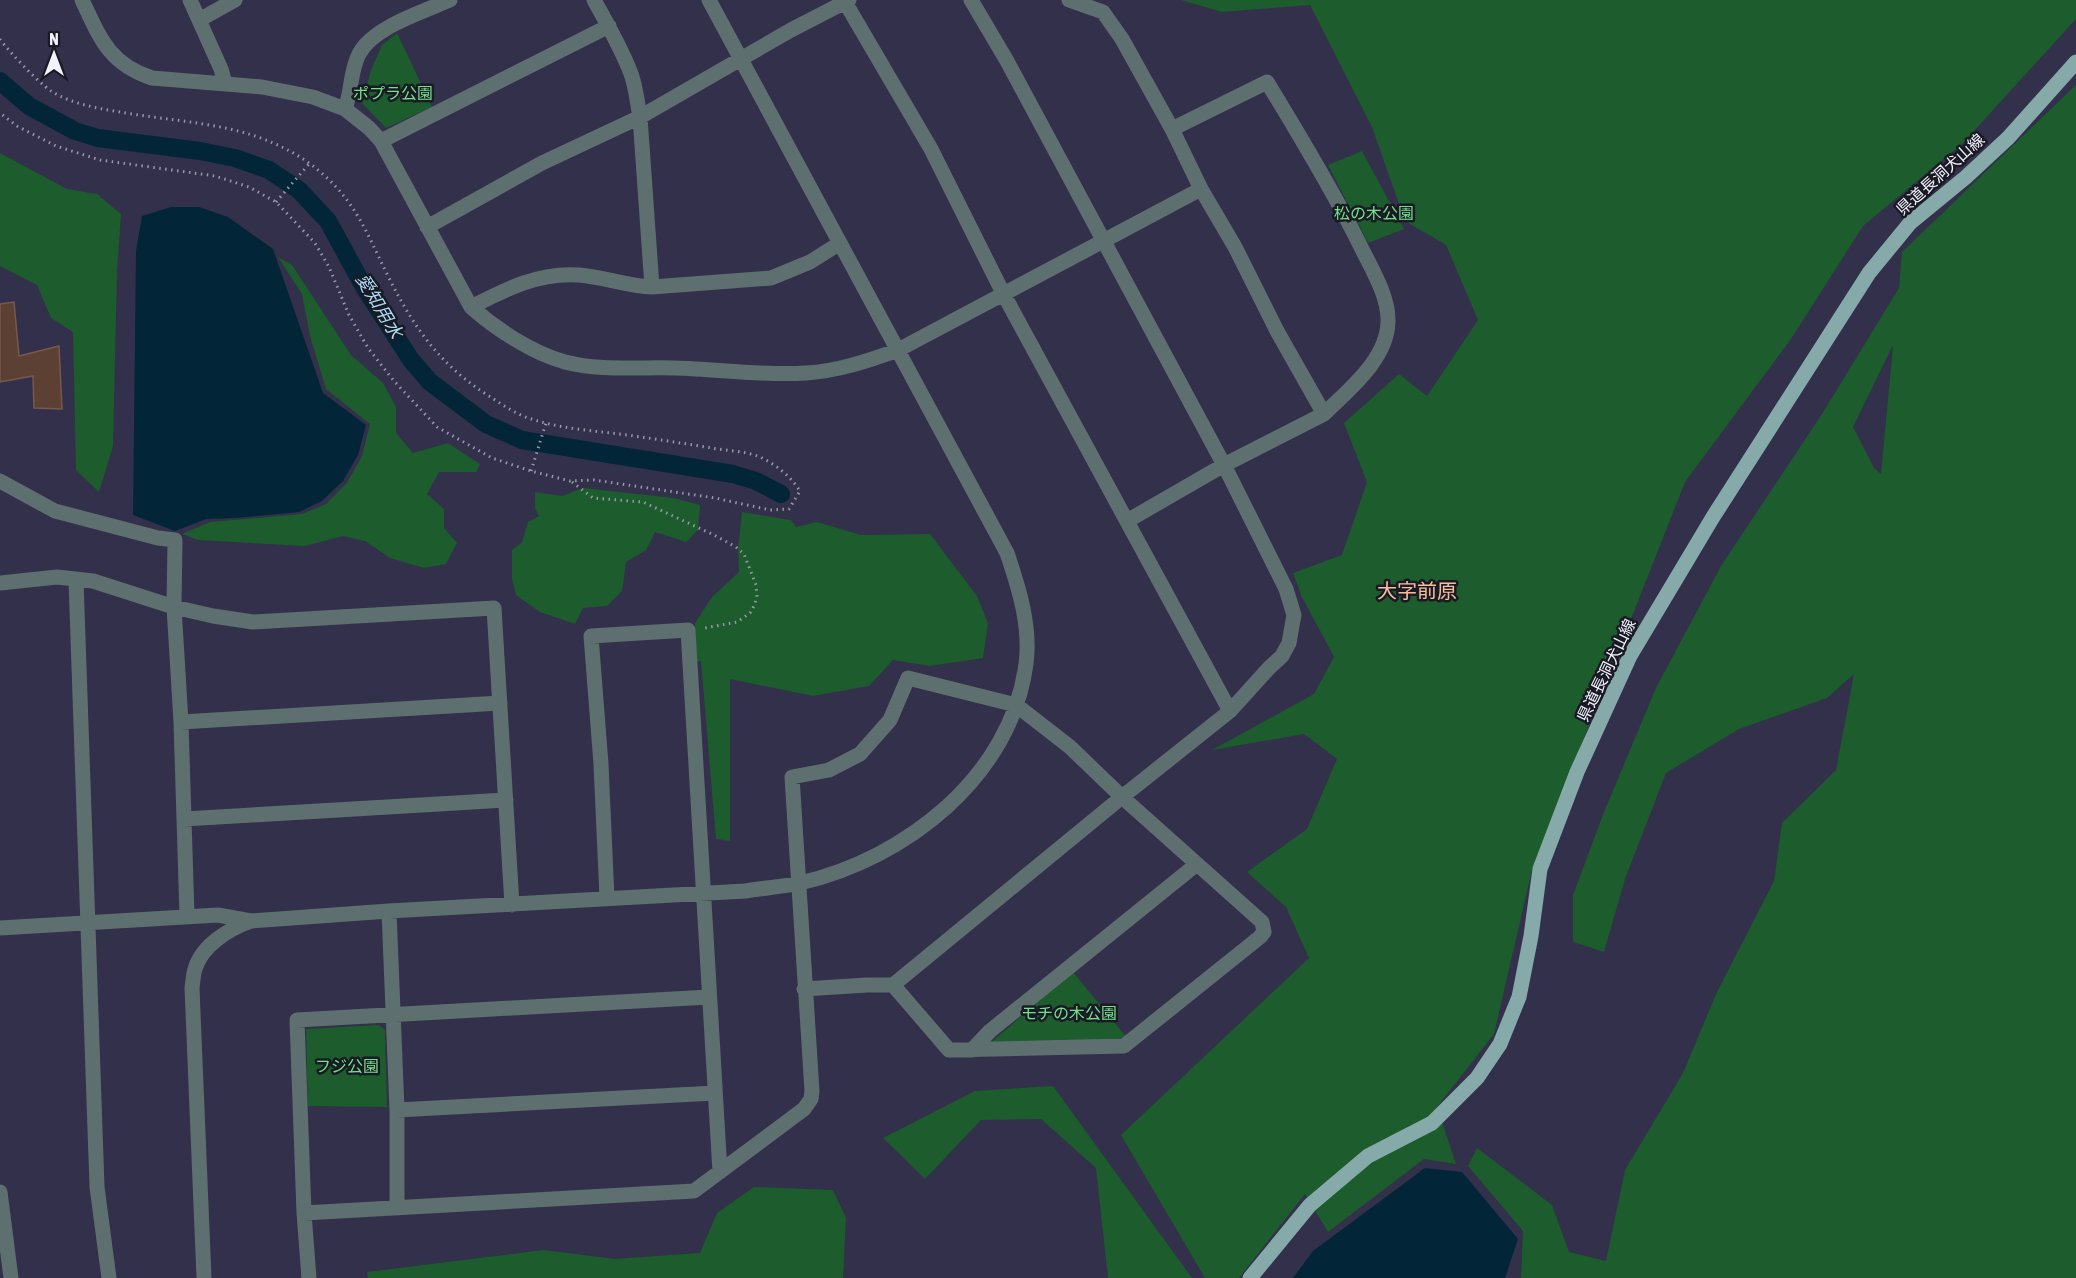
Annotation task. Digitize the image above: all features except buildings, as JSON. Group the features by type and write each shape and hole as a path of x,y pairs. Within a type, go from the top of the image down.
{"main road":[{"name":"県道長洞犬山線","path":"1250,1278 1310,1205 1368,1156 1432,1123 1477,1078 1500,1044 1519,997 1531,936 1540,869 1577,772 1630,656 1713,517 1869,273 1910,223 1966,177 2008,138 2076,62"}],"street":[{"path":"82,0 102,43 120,61 136,72 152,78 262,87 313,97 345,109 381,141 471,308 521,343 562,361 583,366 680,368 750,373 807,373 851,366 898,350 1201,189"},
{"path":"190,0 225,83"},
{"path":"199,20 235,0"},
{"path":"345,109 351,94 354,66 368,42 381,32 450,0"},
{"path":"594,0 631,72 640,117 652,286"},
{"path":"0,928 218,915 251,921 745,891 800,883 854,866 889,849 920,829 962,793 991,758 1016,705 1026,664 1026,632 1019,589 1007,553 709,0"},
{"path":"804,989 893,985 1230,711 1282,656 1289,643 1294,615 1286,589 1224,465 1007,61 971,0"},
{"path":"1069,0 1103,12 1122,39 1323,414"},
{"path":"427,227 542,163 640,117 847,1 931,149 1004,295 1230,711"},
{"path":"381,141 609,26"},
{"path":"1127,521 1224,465 1323,414 1366,372 1384,341 1388,322 1378,282 1332,189 1267,82 1172,129"},
{"path":"471,308 515,285 543,277 579,275 637,286 771,278 810,262 840,243"},
{"path":"0,481 55,512 158,538 175,540 174,607 181,722 187,916"},
{"path":"0,583 57,577 93,581 174,607 253,622 494,608 512,905"},
{"path":"75,580 97,1187 109,1278"},
{"path":"607,898 601,765 591,636 688,630 720,1172"},
{"path":"304,1213 694,1191 804,1109 811,1099 792,777 829,770 860,754 890,720 908,678 1016,705 1070,747 1122,797 1263,922 1264,932 1260,937 1124,1046 949,1050 893,985"},
{"path":"181,722 500,703"},
{"path":"184,819 506,800"},
{"path":"972,1050 990,1030 1197,864"},
{"path":"389,911 397,1110 397,1207"},
{"path":"204,1278 192,988 195,968 205,951 230,929 251,921"},
{"path":"309,1278 304,1213 297,1020 709,997"},
{"path":"397,1110 714,1093"},
{"path":"0,1192 11,1278"}],"path":[{"path":"0,39 22,64 52,91 72,100 94,108 220,126 258,136 287,149 309,164 334,183 353,207 416,328 435,351 476,388 522,415 546,423 759,456 790,476 800,491 789,509 770,510 716,498 616,483 594,480 570,481 492,458 437,427 413,403 368,348 349,315 315,243 276,202 249,188 215,176 100,160 56,146 17,126 0,113"},
{"path":"276,202 309,164"},
{"path":"531,471 546,423"},
{"path":"570,481 593,498 643,502 714,534 744,554 756,585 757,597 750,613 726,626 688,630"}],"green space":[{"path":"1181,0 2076,0 2076,19 1963,143 1863,226 1791,339 1685,482 1532,870 1494,1034 1437,1107 1456,1164 1424,1159 1328,1232 1305,1194 1239,1278 1205,1278 1121,1135 1309,958 1286,907 1247,872 1307,829 1337,759 1304,734 1212,750 1314,694 1334,657 1302,597 1293,573 1342,555 1367,482 1344,423 1399,374 1427,396 1478,320 1446,245 1405,221 1372,127 1310,5 1222,12"},
{"name":"ポプラ公園","path":"397,33 432,107 386,128 362,103 371,70 382,45"},
{"path":"2076,85 2076,1278 1521,1278 1523,1231 1468,1166 1477,1148 1552,1205 1569,1252 1606,1261 1625,1170 1683,1073 1717,992 1774,881 1782,823 1836,770 1854,674 1827,698 1739,729 1666,773 1625,879 1604,952 1573,942 1573,895 1604,812 1656,688 1721,566 1822,414 1899,288 1902,252","holes":["1893,345 1881,474 1874,468 1853,427"]},
{"name":"松の木公園","path":"1362,151 1404,229 1368,243 1328,165"},
{"path":"0,153 67,189 97,194 121,214 117,271 113,446 99,492 76,470 73,332 51,318 37,285 0,266"},
{"path":"278,257 292,265 351,355 383,383 396,407 396,433 413,453 448,443 480,464 476,472 439,472 427,494 444,509 444,528 457,543 446,564 424,568 390,558 365,541 343,536 305,546 198,540 182,534 210,522 302,514 326,504 347,483 362,456 370,424 326,389 310,336 302,294"},
{"path":"583,488 674,498 700,505 698,530 686,542 655,532 646,550 626,562 622,591 607,606 583,608 575,624 540,612 516,595 512,578 512,550 522,542 528,522 539,516 535,508 535,492 562,496"},
{"path":"742,512 791,520 796,527 817,522 861,535 930,534 977,596 988,623 983,658 930,666 893,660 869,686 813,696 730,679 730,841 716,839 701,661 694,662 695,623 712,597 739,572 738,550"},
{"name":"モチの木公園","path":"1073,972 1127,1038 987,1046"},
{"name":"フジ公園","path":"379,1025 385,1030 387,1107 308,1106 306,1029"},
{"path":"1053,1086 1192,1278 1108,1278 1096,1168 1041,1119 981,1120 925,1179 883,1138 975,1091"},
{"path":"754,1187 833,1190 846,1218 843,1278 368,1278 367,1272 543,1250 615,1259 700,1253 717,1213"}],"water":[{"path":"171,207 199,207 228,217 273,249 323,393 366,425 358,455 343,481 322,501 299,512 206,519 175,531 133,515 136,251 142,216"},
{"path":"1425,1168 1462,1172 1518,1239 1505,1278 1293,1278 1313,1251"}],"waterway":[{"name":"愛知用水","path":"0,81 29,106 75,131 98,138 200,151 235,158 269,170 299,190 328,221 364,287 411,360 430,382 486,424 522,440 733,474 756,481 781,494"}],"district":[{"name":"大字前原","path":"1417,591"}]}
